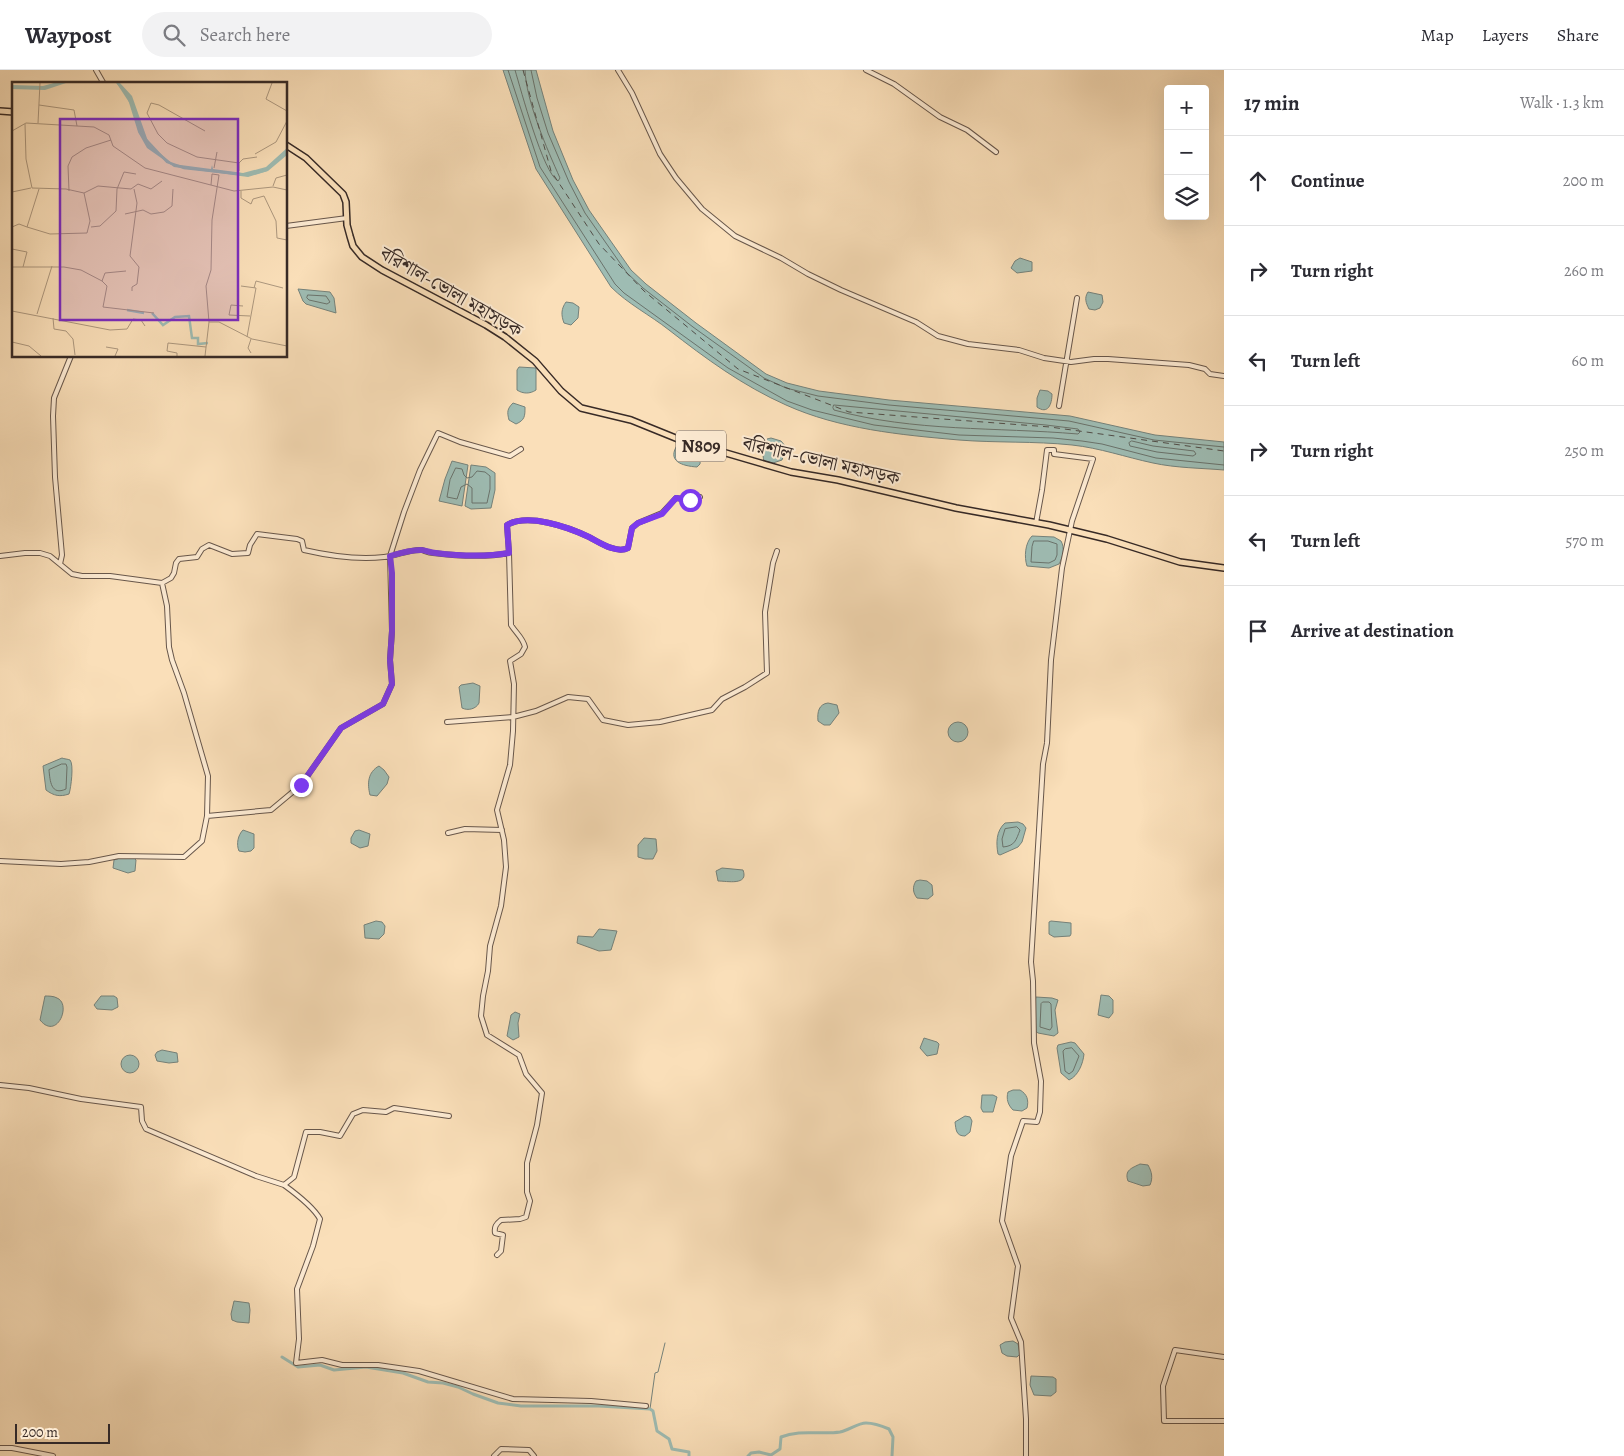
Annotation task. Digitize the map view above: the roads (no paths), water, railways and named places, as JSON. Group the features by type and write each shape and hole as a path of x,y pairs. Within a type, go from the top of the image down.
{"highway":[{"name":"বরিশাল-ভোলা মহাসড়ক","path":"288,146 306,158 343,194 346,202 347,225 353,246 362,257 382,270 486,325 505,338 535,361 561,391 581,408 631,420 678,439 791,472 838,480 956,508 1070,530 1106,539 1171,560 1224,568"}],"street":[{"path":"96,70 103,82"},
{"path":"618,70 632,93 660,154 676,178 702,209 735,236 841,290 916,322 938,336 968,344 1019,350 1044,358 1076,362 1108,359 1196,366 1205,369 1210,374 1224,376"},
{"path":"866,70 894,84 940,118 967,130 996,152"},
{"path":"288,226 347,218"},
{"path":"1059,406 1077,298"},
{"path":"60,564 62,555 55,477 53,416 54,398 70,358"},
{"path":"207,816 271,810 301,785 341,728 383,704 392,684 390,660 392,573 390,556 417,478 438,433 460,442 510,456 521,449"},
{"path":"1026,1456 1026,1419 1021,1342 1011,1318 1018,1266 1002,1221 1011,1156 1023,1121 1037,1122 1040,1112 1042,1081 1035,1052 1033,1033 1033,981 1030,962 1043,764 1048,737 1051,660 1062,568 1070,530 1093,458 1054,454 1054,450 1046,450 1036,523"},
{"path":"497,1256 501,1251 503,1235 495,1233 494,1228 496,1224 500,1220 526,1217 529,1208 530,1201 527,1192 528,1163 542,1093 526,1074 519,1055 487,1035 481,1016 490,946 501,906 505,875 506,853 497,810 510,765 514,717 514,684 510,661 521,654 525,647 524,640 511,625 507,525 514,521 543,521 588,536 609,547 624,550 628,548 632,528 638,523 662,514 676,498 690,500 700,497"},
{"path":"0,556 40,553 50,556 72,574 110,576 162,583 171,578 179,558 197,557 202,549 209,545 232,554 248,553 253,539 258,534 297,539 302,541 304,550 309,552 351,557 390,556 423,550 429,553 487,556 509,553"},
{"path":"447,722 514,717 536,711 568,697 588,699 603,720 628,725 660,722 712,710 722,699 767,673 765,612 773,563 777,551"},
{"path":"0,862 62,864 89,862 119,856 184,857 202,841 207,816 208,776 184,693 172,660 169,647 167,606 162,583"},
{"path":"448,834 465,829 502,830"},
{"path":"0,1086 29,1088 81,1099 141,1108 142,1121 146,1129 249,1173 284,1185 316,1211 320,1219 313,1246 296,1289 299,1340 296,1363 322,1360 342,1365 378,1365 420,1371 514,1399 591,1401 646,1406"},
{"path":"284,1185 294,1177 306,1132 320,1132 340,1136 353,1114 362,1110 386,1112 394,1108 405,1108 449,1116"},
{"path":"1224,1357 1175,1350 1163,1386 1164,1421 1224,1421"},
{"path":"0,1448 53,1456"},
{"path":"494,1456 501,1449 529,1450 534,1456"}],"water":[{"path":"503,70 536,70 553,131 573,180 589,210 631,270 696,323 766,374 787,383 819,391 889,400 1070,416 1155,435 1224,442 1224,470 1162,465 1093,448 1072,445 959,440 871,430 806,413 755,389 711,361 611,287 536,169"},
{"path":"1020,258 1032,262 1032,271 1017,273 1011,268 1015,261"},
{"path":"298,289 330,292 334,298 336,313 306,304"},
{"path":"1088,292 1102,295 1103,302 1100,308 1095,310 1089,309 1086,300"},
{"path":"566,302 573,303 579,307 578,318 571,325 564,323 562,317 562,310"},
{"path":"519,367 536,368 536,390 526,393 517,390 517,370"},
{"path":"1040,390 1048,391 1052,394 1049,407 1044,410 1037,407 1037,398"},
{"path":"513,403 525,407 524,417 516,424 509,420 508,415"},
{"path":"771,438 781,441 786,447 782,460 773,463 764,461 763,455 766,441"},
{"path":"678,444 701,451 700,464 697,467 677,462 674,455"},
{"path":"452,461 468,465 462,506 439,501"},
{"path":"471,465 486,467 495,473 495,490 491,508 471,509 465,506"},
{"path":"1032,536 1054,537 1061,541 1063,552 1059,564 1049,568 1027,566 1026,550"},
{"path":"473,683 480,686 479,703 472,709 462,708 459,687"},
{"path":"828,703 837,705 839,713 830,725 824,725 818,721 818,712 822,705"},
{"path":"958,722 965,725 968,732 965,739 958,742 951,739 948,732 951,725"},
{"path":"62,758 70,760 72,776 69,794 60,796 46,790 43,766"},
{"path":"379,766 389,777 387,784 377,796 370,795 369,778 375,768"},
{"path":"1018,822 1026,828 1022,842 1018,847 1000,855 998,854 998,833 1002,826 1005,823"},
{"path":"243,830 254,834 254,848 251,851 239,851 238,840"},
{"path":"359,830 370,834 368,846 360,848 351,843 351,838 355,831"},
{"path":"644,838 656,839 657,851 653,859 638,857 638,845"},
{"path":"134,858 136,860 135,871 128,873 113,868 114,860"},
{"path":"722,868 743,870 743,878 740,881 718,881 716,871"},
{"path":"920,880 927,881 932,885 933,895 928,899 917,898 915,894 915,883"},
{"path":"376,921 382,922 385,926 384,934 379,939 365,938 364,925"},
{"path":"1049,922 1071,923 1070,936 1054,937 1049,934"},
{"path":"599,929 617,931 611,950 599,951 577,943 578,936 593,937"},
{"path":"1101,995 1109,996 1113,1000 1113,1013 1109,1018 1098,1015"},
{"path":"45,996 57,998 63,1007 61,1019 52,1026 46,1025 40,1020"},
{"path":"101,996 114,996 117,998 118,1007 112,1010 97,1009 94,1005"},
{"path":"1036,997 1058,1000 1055,1010 1058,1033 1054,1036 1038,1033 1034,1030"},
{"path":"515,1012 520,1014 518,1023 519,1037 513,1040 507,1036 511,1015"},
{"path":"924,1038 939,1044 937,1054 927,1056 920,1048"},
{"path":"1075,1043 1084,1054 1080,1069 1069,1080 1061,1073 1057,1048 1058,1045"},
{"path":"162,1050 177,1053 178,1062 157,1061 155,1055"},
{"path":"126,1055 134,1055 139,1060 137,1071 126,1073 121,1068 121,1060"},
{"path":"1020,1090 1027,1098 1027,1108 1022,1111 1013,1110 1009,1104 1008,1092"},
{"path":"982,1095 997,1097 993,1112 983,1112 981,1108"},
{"path":"965,1116 970,1117 972,1121 970,1132 962,1136 956,1130 955,1122"},
{"path":"1140,1164 1148,1165 1152,1177 1150,1185 1143,1186 1128,1181 1128,1172"},
{"path":"234,1301 249,1303 249,1323 232,1320 231,1314"},
{"path":"1013,1341 1018,1344 1020,1354 1017,1357 1007,1356 1002,1353 1000,1345"},
{"path":"1031,1376 1053,1377 1056,1379 1056,1392 1051,1396 1034,1395 1030,1385"}],"waterway":[{"path":"650,1409 655,1373 658,1372 665,1343"},
{"path":"282,1357 298,1367 320,1365 334,1370 366,1367 403,1373 428,1382 458,1387 498,1403 521,1406 599,1406 650,1409 653,1411 657,1431 669,1439 672,1449 689,1452 689,1456"},
{"path":"748,1456 751,1453 759,1452 771,1455 780,1449 781,1437 788,1435 796,1433 840,1432 866,1423 889,1429 893,1437 892,1456"}]}
